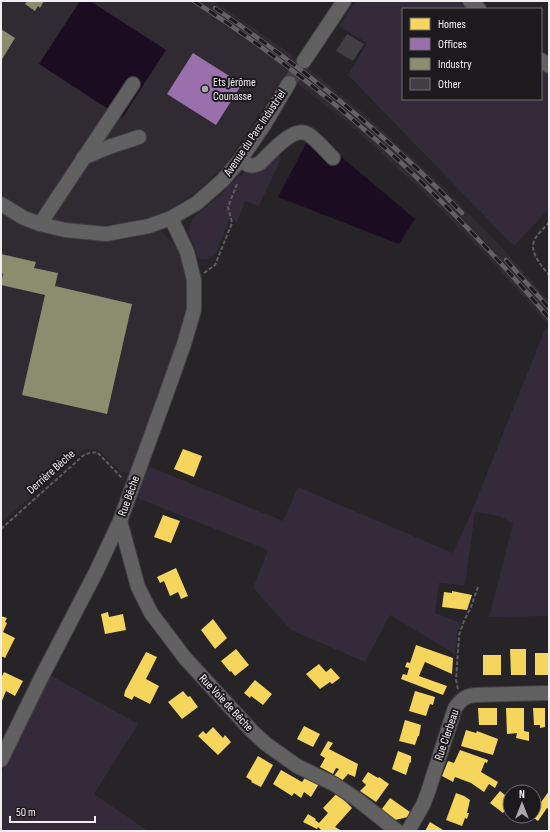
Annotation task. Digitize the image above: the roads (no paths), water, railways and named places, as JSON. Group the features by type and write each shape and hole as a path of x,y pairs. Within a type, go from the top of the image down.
{"street":[{"path":"304,61 344,1"},
{"path":"470,1 478,8"},
{"name":"Avenue du Parc Industriel","path":"1,204 24,218 40,224 65,230 106,234 149,226 171,218 197,203 212,191 242,162 289,83"},
{"path":"40,224 133,84"},
{"path":"242,162 256,166 287,138 298,132 307,133 333,158"},
{"path":"83,158 139,137"},
{"name":"Rue Bêche","path":"1,760 41,678 96,572 120,521 167,392 194,310 194,280 187,252 171,218"},
{"name":"Rue Voie de Bêche","path":"120,521 138,587 151,613 185,658 252,731 266,744 297,766 334,784 358,800 397,831"},
{"name":"Rue Clerbeau","path":"408,831 423,805 455,708 461,700 475,694 549,693"}],"tunnel":[{"path":"289,83 304,61"}],"railway":[{"path":"194,1 244,34 292,70 383,146 427,187 469,230 510,273 549,318"},
{"path":"215,8 248,31 344,104 405,157 462,213"},
{"path":"506,260 549,308"}],"place":[{"name":"Ets Jérôme Counasse","path":"205,89"}]}
